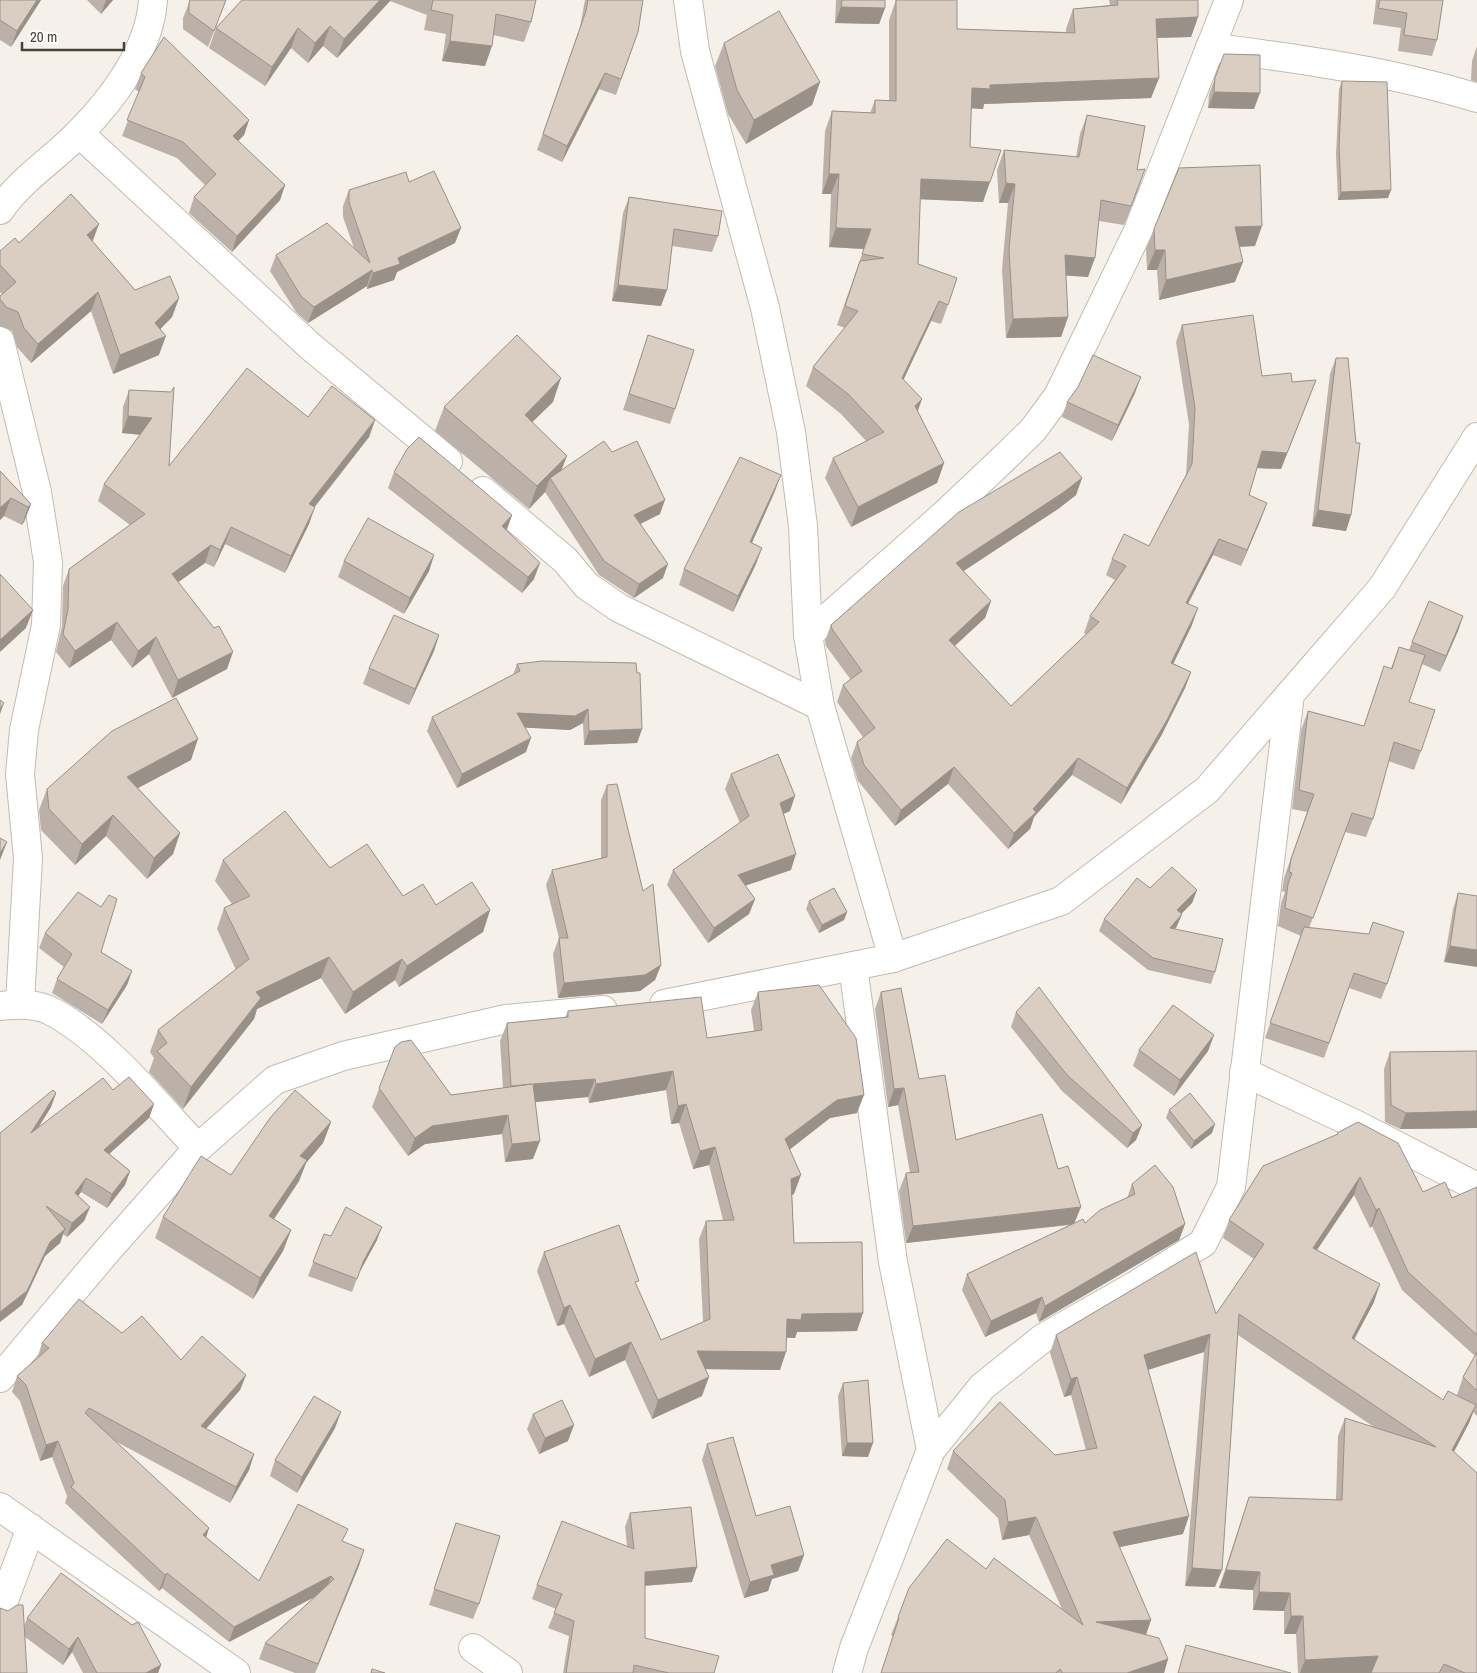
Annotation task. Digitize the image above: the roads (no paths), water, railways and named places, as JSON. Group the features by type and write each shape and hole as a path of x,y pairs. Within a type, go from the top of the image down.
{"street":[{"path":"0,210 13,191 80,133 130,73 152,16 153,0"},
{"path":"688,0 695,50 765,308 791,432 803,526 808,635 820,706 893,958"},
{"path":"808,635 945,514 1033,430 1058,396 1138,231 1229,0"},
{"path":"1210,47 1332,64 1440,87 1477,98"},
{"path":"80,133 310,346 565,560 587,586 619,608 820,706"},
{"path":"0,341 37,492 48,562 46,625 24,730 20,774 28,858 10,1005 48,1010 101,1046 198,1148"},
{"path":"0,1378 107,1251 198,1148 275,1080 343,1056 506,1019 678,1003 893,958 1061,901 1207,790 1382,588 1477,436"},
{"path":"847,1673 854,1648 931,1450 982,1387 1043,1338 1136,1285 1202,1243 1231,1187 1290,694"},
{"path":"853,966 893,1262 931,1450"},
{"path":"1244,1072 1357,1125 1477,1187"},
{"path":"0,1507 236,1673"},
{"path":"0,1611 30,1528"},
{"path":"473,1648 508,1673"}]}
